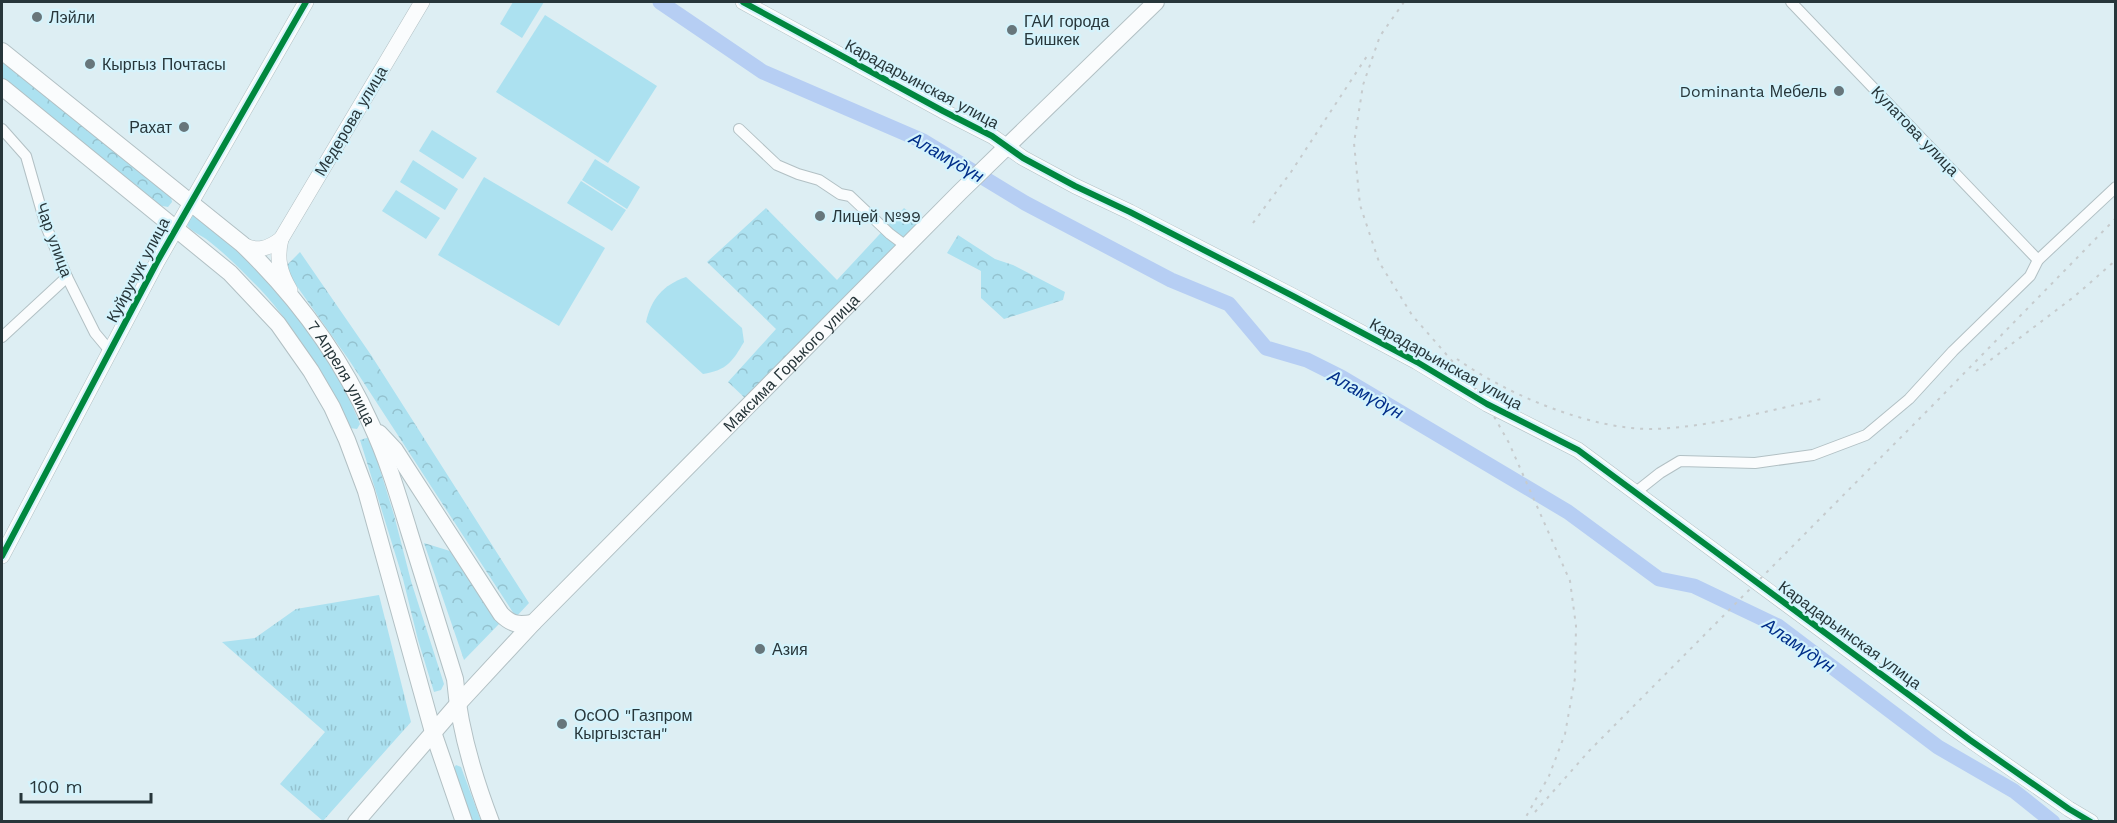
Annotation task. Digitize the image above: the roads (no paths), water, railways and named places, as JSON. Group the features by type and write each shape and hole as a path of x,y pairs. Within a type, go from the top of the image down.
{"main road":[{"name":"Максима Горького улица","path":"356,822 457,705 533,623 994,158 1156,2"},
{"name":"7 Апреля улица","path":"2,51 243,245 298,305 337,360 372,426 392,474 455,679 457,705 472,766 491,822"},
{"name":"7 Апреля улица","path":"2,87 205,251 252,295 296,349 332,407 366,490 434,732 464,822"},
{"path":"347,440 372,426 395,450 501,614 510,623 533,623"}],"street":[{"name":"Куйручук улица","path":"2,556 190,202 306,2"},
{"name":"Медерова улица","path":"298,305 279,268 280,239 422,2"},
{"name":"Карадарьинская улица","path":"743,2 992,136 1023,158 1075,186 1293,296 1417,362 1486,404 1578,450 1970,740 2091,822"},
{"name":"Кулатова улица","path":"1791,2 2038,260"},
{"name":"Чар улица","path":"2,129 26,156 46,226 67,277 96,333 110,351"},
{"path":"739,129 777,165 819,180 840,194 850,196 906,246"},
{"path":"1636,492 1680,461 1755,463 1813,455 1866,435 1909,399 1953,351 2030,276 2038,260 2115,187"},
{"path":"243,245 259,250 280,239"},
{"path":"3,332 67,277"}],"waterway":[{"name":"Аламүдүн","path":"660,2 763,72 923,141 1025,203 1171,280 1229,304 1266,348 1307,360 1341,377 1568,512 1659,579 1694,586 1778,626 1938,747 2014,791 2053,822"}],"railway":[{"path":"1404,2 1380,36 1363,85 1354,143 1360,205 1379,262 1412,315 1487,404 1509,443 1570,581 1576,626 1575,678 1565,734 1549,776 1523,822"},
{"path":"1253,223 1291,172 1369,53"},
{"path":"1535,812 1589,751 2116,218"},
{"path":"1976,371 2075,296 2116,260"},
{"path":"1457,359 1500,385 1551,408 1604,424 1630,428 1654,429 1697,425 1826,398"}],"place":[{"name":"Лэйли","path":"37,17"},
{"name":"ГАИ города Бишкек","path":"1012,30"},
{"name":"Кыргыз Почтасы","path":"90,64"},
{"name":"Dominanta Мебель","path":"1839,91"},
{"name":"Рахат","path":"184,127"},
{"name":"Лицей №99","path":"820,216"},
{"name":"Азия","path":"760,649"},
{"name":"ОсОО \"Газпром Кыргызстан\"","path":"562,724"}]}
